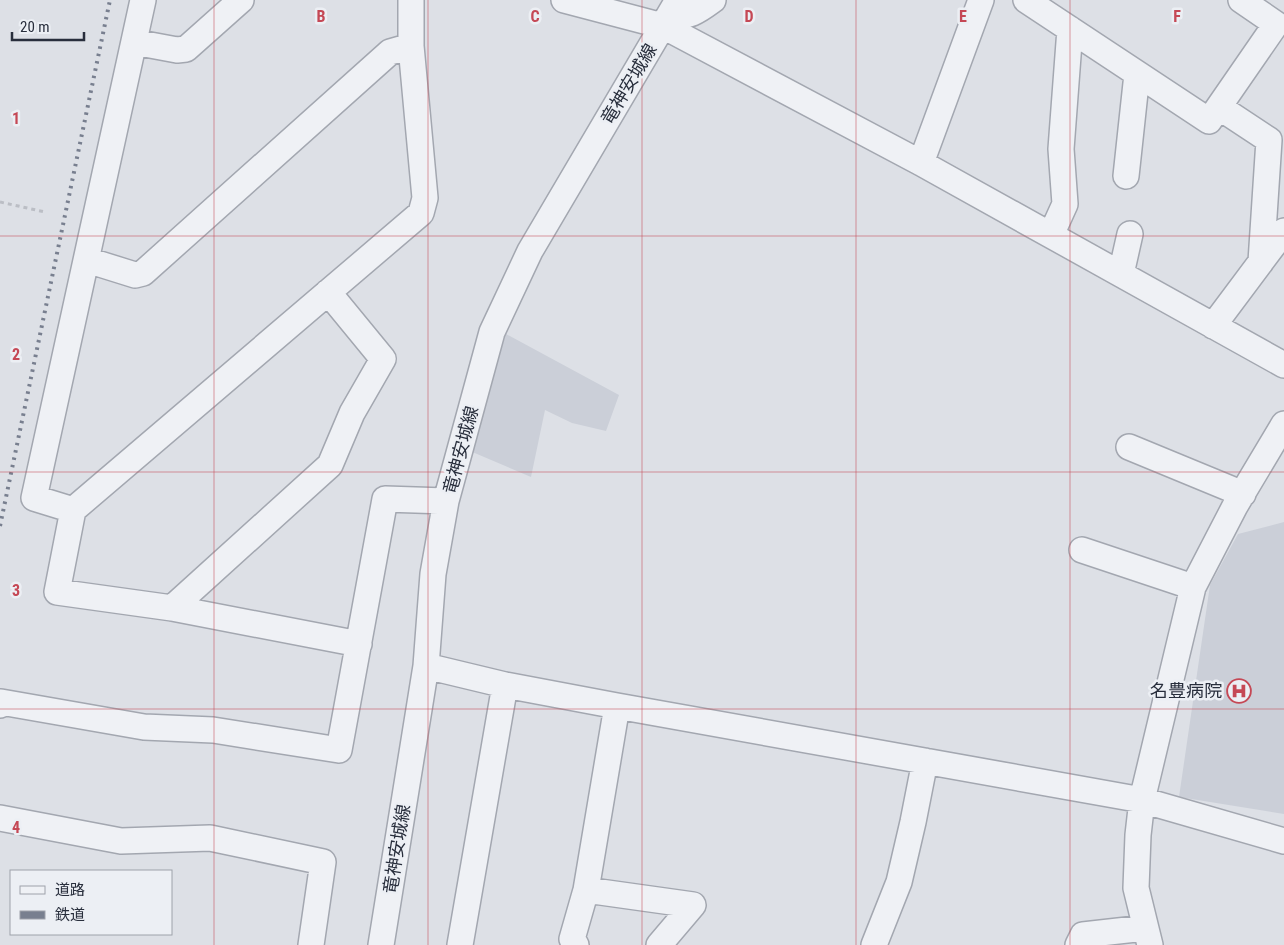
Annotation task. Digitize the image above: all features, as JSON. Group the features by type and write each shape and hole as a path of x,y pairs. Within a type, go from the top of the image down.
{"street":[{"path":"73,510 34,498 143,0"},
{"path":"134,42 186,50 241,0"},
{"path":"359,644 172,608 58,592 73,510 420,212 425,198 411,46 411,0"},
{"path":"564,0 682,16 701,10 713,0"},
{"path":"921,163 981,0"},
{"path":"1026,0 1209,121 1276,24 1241,0"},
{"path":"670,14 921,163 1284,366"},
{"name":"竜神安城線","path":"381,945 426,666 433,574 446,501 492,332 530,251 670,14"},
{"path":"1051,235 1065,204 1061,149 1070,29"},
{"path":"87,260 134,275 142,273 390,52 411,46"},
{"path":"1126,176 1137,74"},
{"path":"1219,107 1269,140 1261,262"},
{"path":"1213,326 1284,231"},
{"path":"1121,274 1130,234"},
{"path":"172,608 330,465 352,413 384,359 328,292"},
{"path":"1078,945 1083,934 1147,937 1136,888 1138,835 1142,800 1194,587 1243,494 1284,424"},
{"path":"1129,447 1243,494"},
{"path":"0,705 1,702 144,727 213,730 339,750 385,499 446,501"},
{"path":"1082,550 1194,587"},
{"path":"426,666 505,685 616,706 1142,800 1284,841"},
{"path":"460,945 505,685"},
{"path":"576,945 572,939 586,890 616,706"},
{"path":"874,945 899,882 925,761"},
{"path":"0,818 121,841 210,838 323,862 311,945"},
{"path":"586,890 693,905 659,945"}],"path":[{"path":"0,202 45,212"}],"shaded area":[{"path":"506,334 619,395 606,431 572,423 545,410 531,477 470,451"},
{"name":"名豊病院","path":"1284,522 1284,814 1179,797 1210,585 1238,534"}],"railway":[{"path":"0,526 110,0"}],"place":[{"name":"名豊病院","path":"1239,691"}]}
